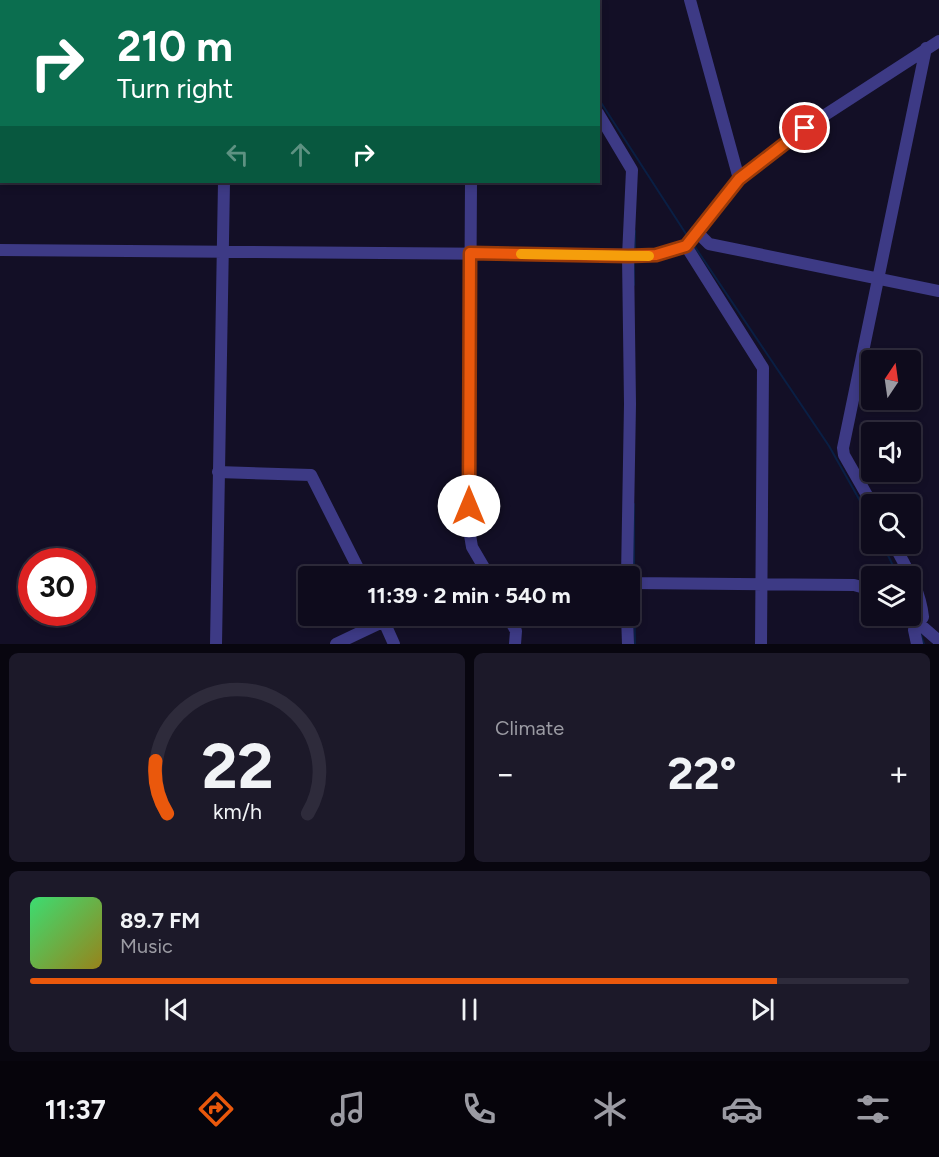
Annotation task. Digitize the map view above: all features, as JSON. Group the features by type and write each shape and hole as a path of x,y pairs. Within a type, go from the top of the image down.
{"street":[{"path":"690,0 739,179"},
{"path":"0,250 656,255 686,246 739,179 805,128 939,41"},
{"path":"866,494 844,455 843,448 926,48"},
{"path":"600,116 633,170 628,256 630,404 627,566"},
{"path":"216,644 224,183"},
{"path":"471,183 469,529 472,547 483,566"},
{"path":"696,231 709,244 939,291"},
{"path":"686,246 763,368 761,644"},
{"path":"218,472 311,475 357,566"},
{"path":"640,583 854,585 861,587"},
{"path":"921,600 923,617 921,620"},
{"path":"336,644 368,626"},
{"path":"386,626 394,644"},
{"path":"513,626 516,631 515,644"},
{"path":"627,626 628,644"},
{"path":"917,626 914,630 917,644"},
{"path":"921,626 939,641"}],"waterway":[{"path":"600,101 688,237"},
{"path":"635,231 635,252"},
{"path":"693,244 829,446 861,503"},
{"path":"634,261 634,285"},
{"path":"634,504 634,566"},
{"path":"887,554 893,566"},
{"path":"635,626 635,644"},
{"path":"921,635 924,644"}],"slow traffic":[{"path":"521,254 649,256"}],"route":[{"path":"469,506 470,253 628,256 656,255 686,246 739,179 805,128"}]}
